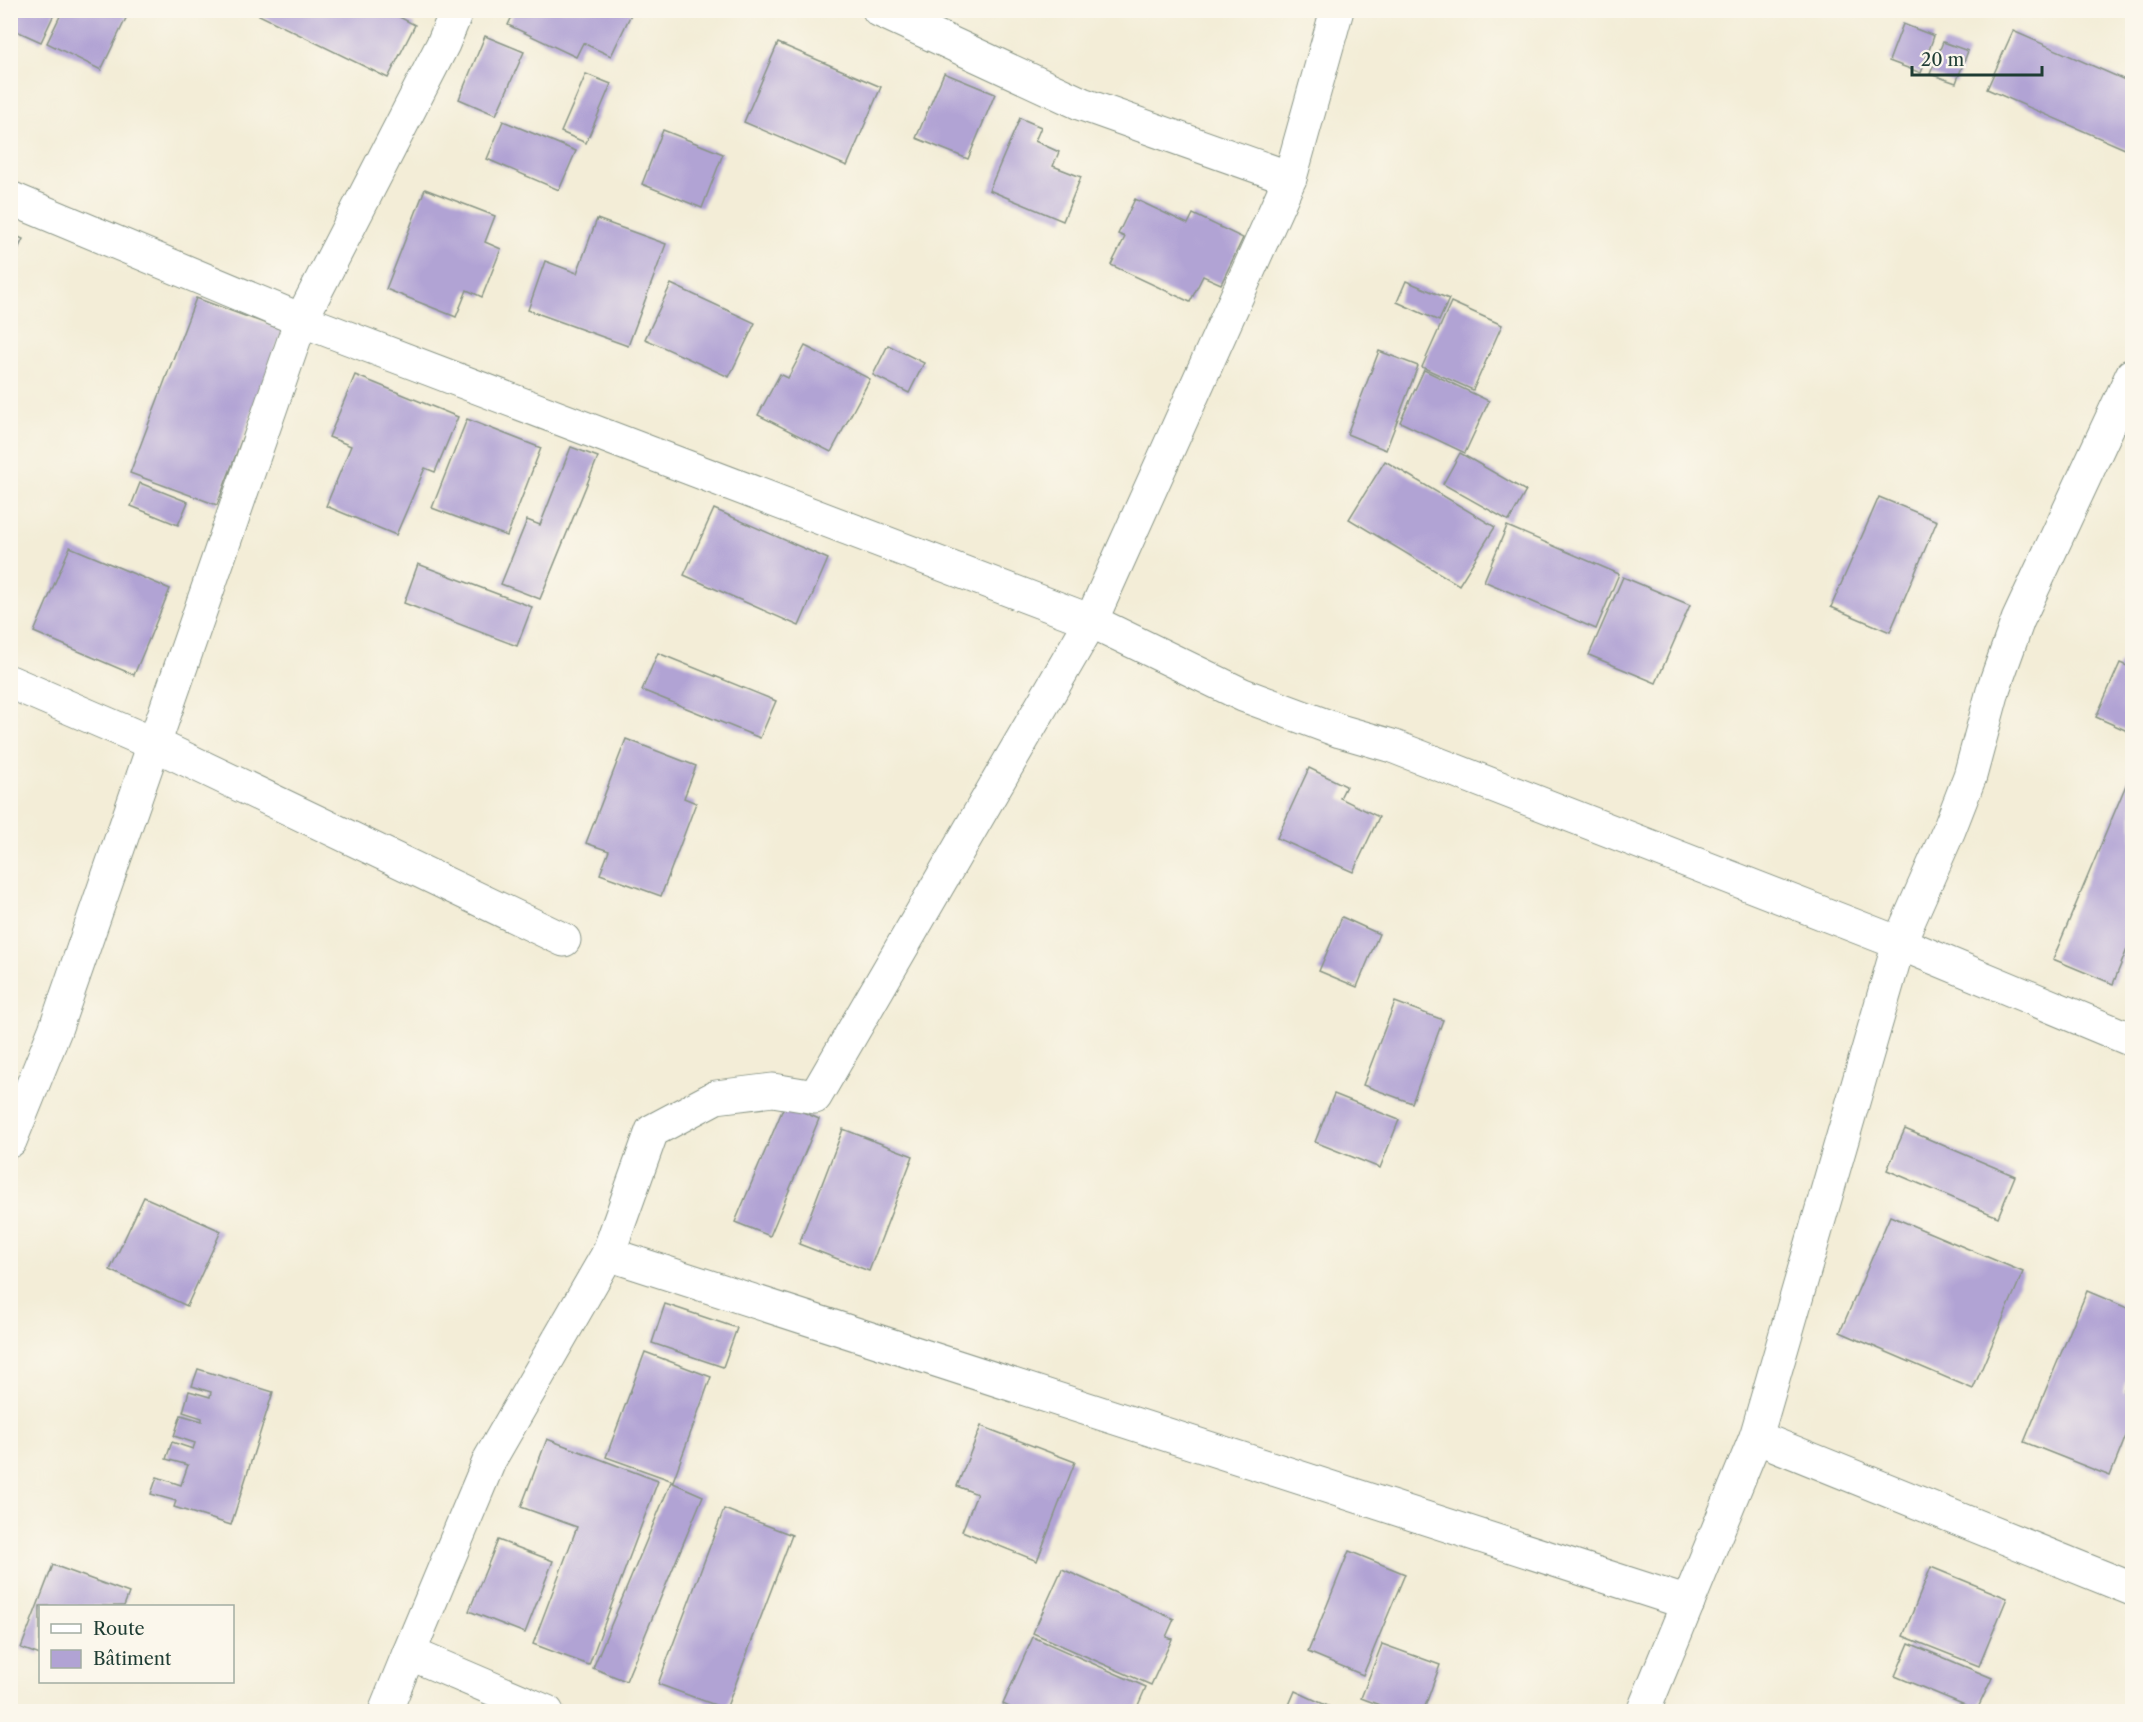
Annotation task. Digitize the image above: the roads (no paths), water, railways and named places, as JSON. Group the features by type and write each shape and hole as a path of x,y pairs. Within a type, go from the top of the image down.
{"street":[{"path":"10,1141 55,1030 301,320 443,44 457,10"},
{"path":"879,10 1082,104 1290,178"},
{"path":"385,1712 490,1459 608,1254 652,1131 716,1097 773,1090 815,1097 1091,621 1290,178 1337,10"},
{"path":"10,198 301,320 1091,621 1243,695 1340,731 1392,746 1899,943 2133,1040"},
{"path":"1643,1712 1756,1437 1899,943 1949,830 1970,776 1994,687 2018,620 2133,375"},
{"path":"10,682 154,744 564,940"},
{"path":"608,1254 1688,1603"},
{"path":"1756,1437 2133,1589"},
{"path":"409,1653 547,1712"}]}
